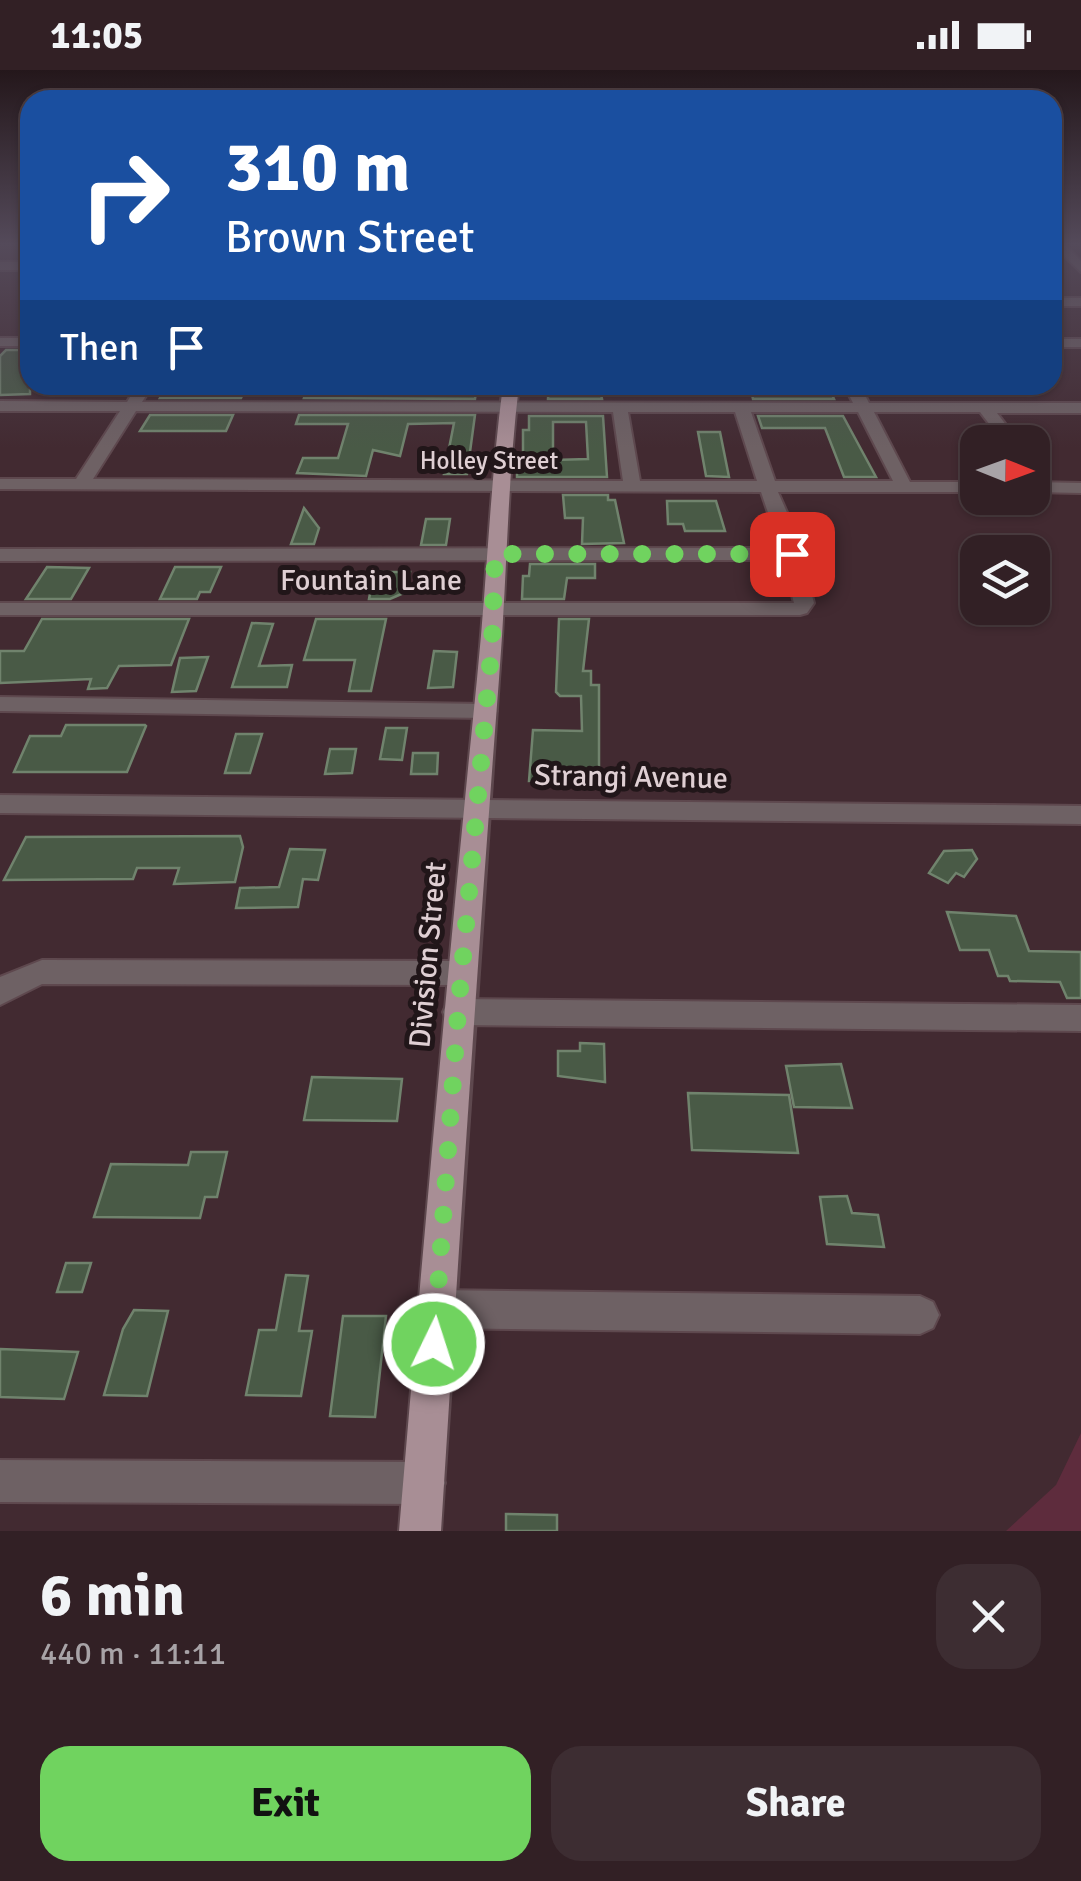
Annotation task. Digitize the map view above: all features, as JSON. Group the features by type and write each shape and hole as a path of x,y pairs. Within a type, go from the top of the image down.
{"main road":[{"name":"Division Street","path":"420,1531 458,1012 494,610 498,485 510,396"}],"street":[{"path":"81,484 139,395"},
{"path":"857,395 904,486"},
{"path":"0,406 510,396 620,408 1081,408"},
{"path":"620,408 632,486"},
{"path":"0,555 792,554 742,408"},
{"path":"985,408 998,425"},
{"name":"Holley Street","path":"0,484 960,487"},
{"path":"1050,485 1081,488"},
{"name":"Fountain Lane","path":"0,609 802,608 792,554"},
{"path":"0,704 486,711"},
{"name":"Strangi Avenue","path":"0,804 1081,815"},
{"path":"0,992 21,978 42,972 462,973"},
{"path":"458,1012 1081,1018"},
{"path":"436,1310 920,1314"},
{"path":"0,1481 424,1483"}],"shaded area":[{"path":"1081,1433 1081,1531 1006,1531 1056,1485"}],"building":[{"path":"6,350 20,350 20,394 0,395 0,356"},
{"path":"162,395 242,395 241,398 160,398"},
{"path":"305,395 476,395 475,399 304,398"},
{"path":"548,395 601,395 602,399 548,399"},
{"path":"752,395 832,395 834,399 753,399"},
{"path":"150,415 233,415 226,431 140,431"},
{"path":"299,415 475,415 467,474 444,474 454,423 408,424 400,456 373,450 366,476 297,473 303,458 338,458 348,424 296,424"},
{"path":"529,416 603,416 607,477 517,477 517,460 523,460 523,430 529,430","holes":["553,422 586,422 588,459 553,460"]},
{"path":"758,416 843,416 876,477 844,477 825,428 762,428"},
{"path":"698,432 720,432 729,477 706,476"},
{"path":"563,495 608,495 608,500 615,500 624,543 582,544 583,518 565,518"},
{"path":"667,501 716,501 725,531 685,531 683,524 668,524"},
{"path":"304,508 319,528 314,544 291,544"},
{"path":"426,519 450,519 446,545 421,545"},
{"path":"530,564 595,564 595,578 567,578 564,599 522,599 523,576 529,576"},
{"path":"47,567 89,568 71,599 26,599"},
{"path":"175,567 221,567 210,592 200,592 197,599 160,599"},
{"path":"374,572 410,572 406,592 390,599 369,599"},
{"path":"42,619 189,619 171,665 119,666 107,688 88,689 91,679 0,683 0,651 24,651"},
{"path":"316,619 386,619 371,691 349,691 355,660 304,660"},
{"path":"559,619 589,619 583,671 591,671 591,685 599,685 599,777 529,781 533,730 582,731 581,696 560,696 556,692"},
{"path":"252,623 273,624 259,666 292,665 287,687 232,687"},
{"path":"434,651 457,652 453,687 428,688"},
{"path":"208,657 196,691 172,692 180,658"},
{"path":"66,725 146,726 127,772 14,772 30,736 61,736"},
{"path":"386,728 407,728 402,760 380,759"},
{"path":"236,734 262,734 250,773 225,773"},
{"path":"330,749 356,749 352,773 325,774"},
{"path":"413,753 438,753 437,774 411,774"},
{"path":"240,836 243,847 235,882 174,884 179,868 137,868 133,879 4,880 26,837"},
{"path":"290,849 325,850 318,880 303,879 298,907 236,908 240,888 279,887"},
{"path":"972,850 977,859 964,877 956,873 948,883 929,873 944,851"},
{"path":"947,912 1016,916 1029,951 1081,952 1081,998 1067,998 1060,982 1010,981 1008,976 998,976 989,950 960,950"},
{"path":"580,1043 604,1044 605,1082 558,1076 558,1051 580,1051"},
{"path":"841,1064 852,1108 794,1107 786,1066"},
{"path":"312,1077 402,1079 397,1121 304,1120"},
{"path":"688,1093 789,1095 798,1153 692,1150"},
{"path":"191,1152 227,1152 217,1197 205,1197 200,1218 94,1217 111,1164 188,1165"},
{"path":"847,1196 852,1213 878,1215 884,1247 827,1244 820,1197"},
{"path":"66,1263 91,1263 82,1292 57,1292"},
{"path":"286,1275 308,1276 299,1331 312,1331 301,1396 246,1395 259,1330 276,1330"},
{"path":"134,1310 168,1311 147,1396 104,1395 123,1329"},
{"path":"343,1316 386,1316 375,1417 330,1416"},
{"path":"0,1349 78,1352 64,1399 0,1397"},
{"path":"506,1514 557,1515 557,1531 506,1531"}],"route":[{"path":"434,1344 458,1012 492,644 495,554 792,554"}]}
